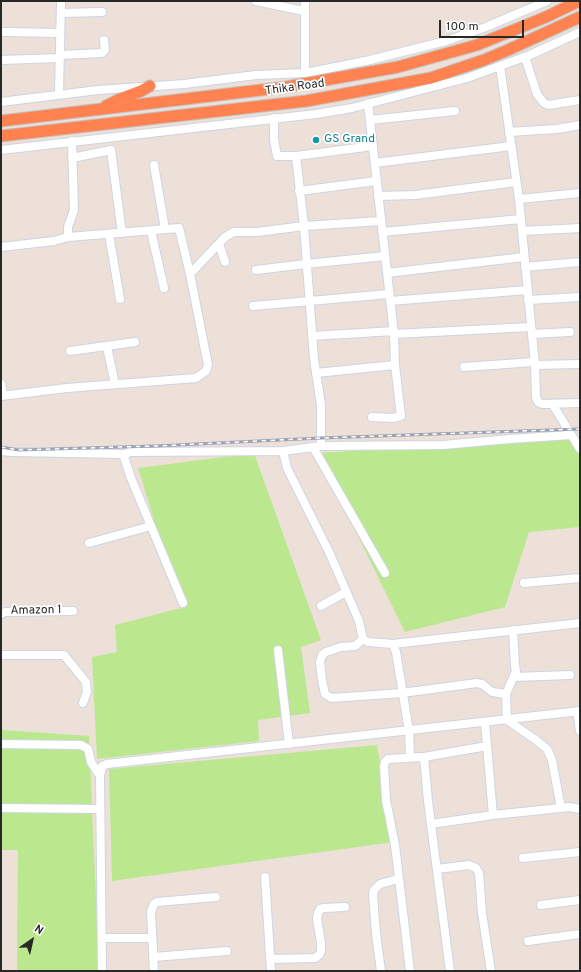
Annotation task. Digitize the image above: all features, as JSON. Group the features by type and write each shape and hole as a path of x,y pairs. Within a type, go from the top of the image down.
{"highway":[{"name":"Thika Road","path":"1,121 286,87 398,67 477,45 546,17 579,1"},
{"name":"Thika Road","path":"1,136 306,101 431,78 508,50 580,17"},
{"path":"101,109 150,86"}],"street":[{"path":"59,94 61,1"},
{"path":"256,1 304,11"},
{"path":"304,1 305,73"},
{"name":"Thika Road","path":"1,102 59,94 184,84 256,75 305,73 370,60 446,40 486,27 547,1"},
{"path":"61,13 102,12"},
{"path":"4,32 60,33"},
{"path":"1,150 316,114 352,108 467,78 525,57 580,32"},
{"path":"1,60 102,53 105,50 104,40"},
{"path":"525,57 537,94 544,103 548,105 580,100"},
{"path":"500,66 519,199 535,363 536,397 538,402 542,404 553,405 580,403"},
{"path":"368,103 394,332 395,365 401,416 393,418 372,417"},
{"path":"370,120 455,111"},
{"path":"274,118 274,139 277,156 296,156 373,146"},
{"path":"509,132 557,129 580,125"},
{"path":"68,238 68,226 74,210 72,141"},
{"path":"375,163 511,146"},
{"path":"72,158 111,150 122,233"},
{"path":"296,156 304,226 312,336 321,406 317,447 385,574"},
{"path":"154,165 165,228"},
{"path":"299,191 376,181"},
{"path":"378,196 415,195 516,182"},
{"path":"519,199 580,193"},
{"path":"382,232 521,219"},
{"path":"190,274 228,235 234,232 257,232 304,226 381,221"},
{"path":"1,247 68,238 151,231 165,228 179,228 190,274 208,365 206,372 196,378 67,388 2,396 1,384"},
{"path":"522,231 580,228"},
{"path":"151,231 164,288"},
{"path":"109,234 120,299"},
{"path":"219,244 225,262"},
{"path":"256,270 385,256"},
{"path":"387,273 524,257"},
{"path":"525,267 580,262"},
{"path":"252,306 310,301 527,290"},
{"path":"528,300 580,297"},
{"path":"312,336 394,332 570,332"},
{"path":"70,351 135,342"},
{"path":"107,347 115,384"},
{"path":"464,367 535,363 580,364"},
{"path":"316,373 395,365"},
{"path":"553,405 580,448"},
{"path":"1,451 126,454 128,452 283,451 317,447 444,445 571,435"},
{"path":"283,451 287,468 330,554 359,621 363,639 368,642 393,644 580,623"},
{"path":"126,454 124,457 125,461 183,603"},
{"path":"89,543 151,526"},
{"path":"524,583 580,578"},
{"path":"321,606 346,592"},
{"name":"Amazon 1","path":"1,614 5,612 73,611"},
{"path":"507,720 506,694 516,671 514,665 513,630"},
{"path":"363,639 355,646 336,649 322,655 320,662 325,694 332,698 402,693 477,683 482,684 492,692 506,694"},
{"path":"393,644 396,652 409,731 410,757"},
{"path":"278,650 289,744"},
{"path":"1,655 64,655 86,682 87,692 83,703"},
{"path":"514,678 570,675"},
{"path":"102,971 100,776 102,766 107,764 578,711 580,731"},
{"path":"507,720 547,749 552,760 561,808"},
{"path":"485,722 493,815"},
{"path":"1,744 81,745 88,749 91,762 100,776"},
{"path":"410,971 395,845 386,800 385,762 388,759 424,757 487,746"},
{"path":"424,757 450,971"},
{"path":"431,824 493,815 570,807 580,809"},
{"path":"1,808 100,809"},
{"path":"523,858 580,852"},
{"path":"437,869 469,865 476,868 479,872 482,913 491,971"},
{"path":"265,877 271,971"},
{"path":"381,971 376,934 374,890 380,884 398,879"},
{"path":"154,971 151,912 154,904 157,902 216,897"},
{"path":"542,905 580,900"},
{"path":"271,959 315,958 321,951 317,919 318,912 320,909 324,908 345,907"},
{"path":"528,941 580,934"},
{"path":"102,938 152,938"},
{"path":"154,956 227,951"}],"green space":[{"path":"580,438 580,527 529,532 505,607 405,632 317,453"},
{"path":"254,453 321,640 301,647 310,713 258,720 259,741 97,759 92,657 117,652 115,625 181,608 138,468"},
{"path":"1,730 89,736 99,971 17,971 18,850 1,850"},
{"path":"377,745 394,842 112,881 109,769"}],"railway":[{"path":"1,447 19,450 155,446 321,438 580,429"}],"place":[{"name":"GS Grand","path":"316,140"}]}
